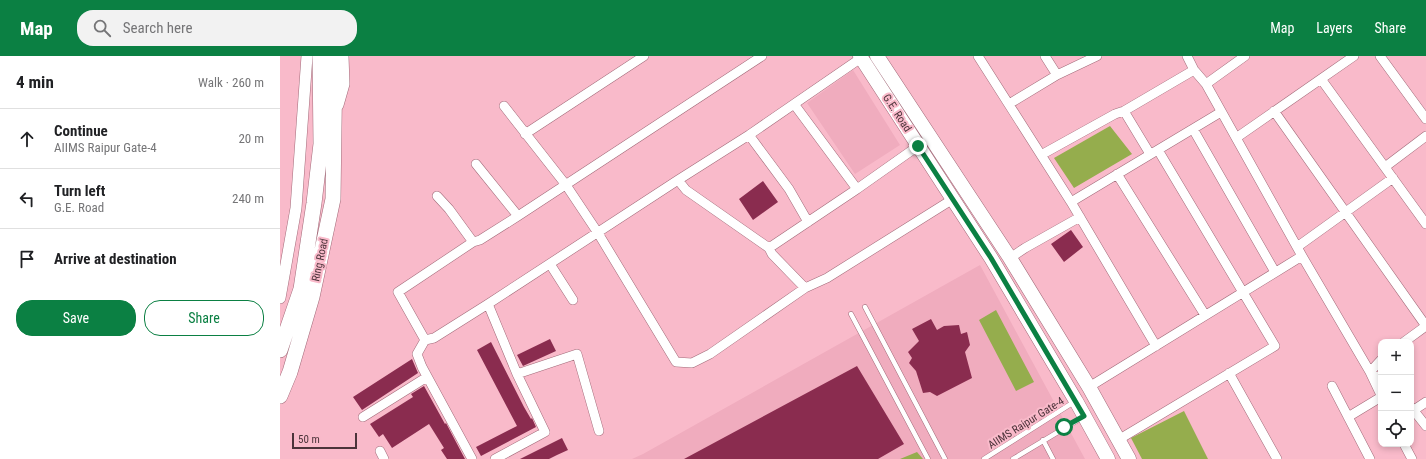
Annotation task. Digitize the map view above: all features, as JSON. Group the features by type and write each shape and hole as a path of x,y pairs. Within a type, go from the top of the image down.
{"highway":[{"path":"280,350 301,289 314,203 321,144 320,56"},
{"name":"Ring Road","path":"280,396 290,372 312,297 333,199 335,56"}],"main road":[{"path":"877,56 1010,258 1089,387 1129,459"},
{"name":"G.E. Road","path":"860,57 991,258 1076,401 1108,459"}],"street":[{"path":"280,298 296,208 307,56"},
{"path":"334,111 344,84 343,56"},
{"path":"525,134 644,56"},
{"path":"425,340 398,292 473,242 480,240 566,185 762,56"},
{"path":"978,56 1071,202 1156,346"},
{"path":"1045,56 1057,75"},
{"path":"1008,104 1057,75 1097,56"},
{"path":"1187,56 1194,70 1206,84 1296,247 1370,372 1378,389"},
{"path":"1236,138 1354,56"},
{"path":"1380,56 1426,119"},
{"path":"472,459 427,377 417,354 425,340 434,338 488,304 749,135 860,57"},
{"path":"1206,84 1244,57"},
{"path":"1041,155 1115,114 1124,111 1194,70"},
{"path":"1321,79 1426,224"},
{"path":"794,104 857,189"},
{"path":"504,106 566,185 598,233 676,362 692,363 710,354 805,288 827,278 953,199"},
{"path":"1118,440 1275,346 1243,292 1154,152 1124,111"},
{"path":"1274,111 1426,326 1408,339"},
{"path":"1071,202 1221,112"},
{"path":"1193,129 1275,272"},
{"path":"749,135 789,189 808,222"},
{"path":"1385,167 1426,136"},
{"path":"769,248 918,146"},
{"path":"476,164 518,216"},
{"path":"1117,174 1206,315"},
{"path":"1296,247 1346,213 1393,178"},
{"path":"678,180 686,190 769,248 772,254 805,288"},
{"path":"437,196 449,209 473,242"},
{"path":"1010,258 1080,217"},
{"path":"1089,387 1302,256"},
{"path":"550,264 573,300"},
{"path":"488,304 517,374 545,432 495,459"},
{"path":"517,374 577,354 599,431"},
{"path":"1370,372 1378,363"},
{"path":"1370,372 1378,377"},
{"path":"1229,373 1277,459"},
{"path":"363,417 427,377"},
{"path":"1332,386 1370,459"},
{"path":"1348,417 1378,398"},
{"path":"1414,408 1426,402"},
{"path":"1414,411 1426,426"},
{"path":"1406,447 1412,459"}],"lane":[{"path":"865,307 945,459"},
{"path":"851,314 928,459"},
{"name":"AIIMS Raipur Gate-4","path":"984,459 1076,401"},
{"path":"1013,459 1084,416"},
{"path":"1043,440 1053,459"}],"shaded area":[{"path":"853,70 900,145 855,174 807,103"},
{"path":"980,265 1085,459 632,459 643,454"}],"green space":[{"path":"1110,126 1132,154 1074,188 1054,158"},
{"path":"996,310 1034,382 1016,391 979,320"},
{"path":"1184,411 1208,459 1142,459 1131,438"},
{"path":"917,452 923,459 900,459"}],"building":[{"path":"763,181 778,202 753,220 739,199"},
{"path":"1071,230 1083,247 1064,262 1051,244"},
{"path":"931,319 937,330 944,326 959,325 961,334 967,332 970,345 965,352 972,378 937,396 930,392 923,393 916,371 909,363 912,358 908,352 919,341 912,329"},
{"path":"550,339 556,351 523,366 517,355"},
{"path":"491,342 524,407 531,419 532,418 536,427 481,456 476,447 517,426 477,350"},
{"path":"412,359 418,373 362,410 353,397"},
{"path":"857,366 904,444 878,459 684,459"},
{"path":"424,386 465,459 447,459 441,450 444,448 429,424 392,448 383,434 379,437 370,424 413,397 411,394"},
{"path":"562,438 568,450 549,459 520,459"}],"route":[{"path":"918,146 991,258 1084,416 1064,427"}]}
